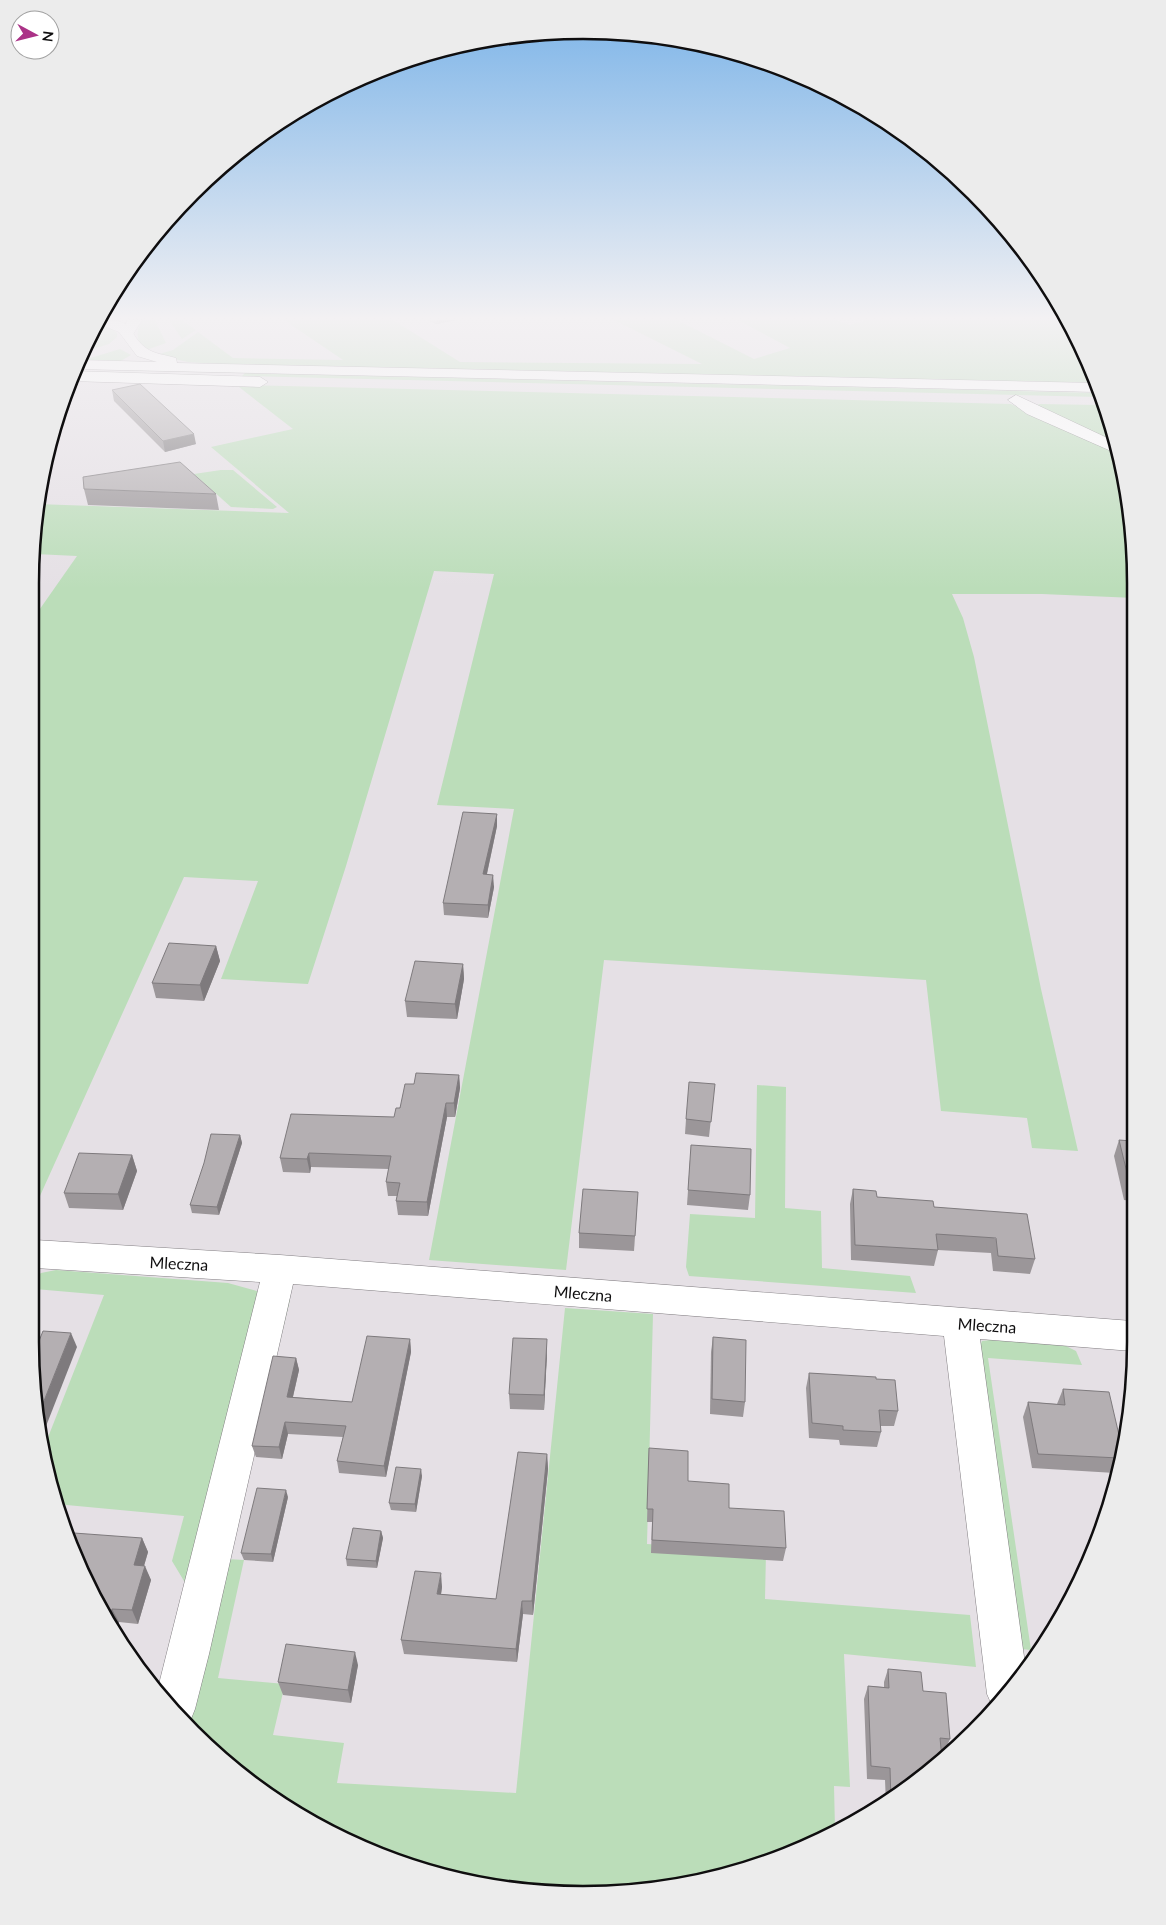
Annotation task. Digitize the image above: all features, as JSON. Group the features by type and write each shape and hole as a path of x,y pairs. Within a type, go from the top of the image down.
{"street":[{"path":"1031,410 1110,446"},
{"name":"Mleczna","path":"39,1254 280,1269 1127,1336"},
{"path":"176,1703 204,1596 231,1469 280,1269"},
{"path":"960,1323 1007,1683"}],"green space":[{"path":"268,410 1024,410 1111,449 1123,512 1127,598 1042,594 952,594 963,618 974,657 1041,989 1078,1151 1032,1148 1027,1118 941,1111 926,980 604,960 566,1270 429,1260 514,809 437,805 494,574 434,571 346,866 308,984 221,979 258,881 184,877 39,1198 39,610 77,556 40,554 44,504 289,513 211,447 293,429"},
{"path":"1047,410 1099,410 1109,441"},
{"path":"233,470 277,507 273,509 231,507 194,474"},
{"path":"757,1085 786,1087 785,1208 821,1211 822,1268 910,1276 916,1293 689,1276 686,1267 690,1214 755,1218"},
{"path":"56,1270 228,1283 290,1300 227,1559 244,1560 218,1678 285,1684 273,1735 344,1743 337,1783 516,1793 565,1308 653,1314 647,1544 766,1552 765,1599 970,1615 976,1667 844,1654 850,1787 834,1786 835,1824 791,1845 724,1868 654,1882 619,1885 547,1885 512,1882 442,1868 375,1845 311,1813 281,1795 252,1774 198,1727 159,1683 187,1586 172,1561 184,1516 64,1505 57,1483 47,1439 104,1295 39,1289 39,1275"},
{"path":"982,1341 1066,1346 1076,1351 1082,1365 988,1358 1031,1650 1020,1649 978,1350"}],"building":[{"path":"132,410 168,410 194,434 163,441"},
{"path":"180,462 216,494 84,489 83,477"},
{"path":"463,812 497,814 483,874 493,875 488,905 443,903"},
{"path":"169,943 216,946 200,985 152,983"},
{"path":"415,961 463,964 455,1004 405,1001"},
{"path":"416,1073 459,1075 454,1103 446,1103 427,1202 396,1201 400,1183 386,1182 391,1156 309,1153 307,1159 280,1158 291,1114 394,1117 396,1108 400,1108 405,1084 414,1084"},
{"path":"689,1082 715,1084 711,1122 686,1119"},
{"path":"211,1134 240,1135 217,1207 190,1205 204,1163"},
{"path":"1119,1140 1127,1141 1127,1173"},
{"path":"691,1145 751,1149 750,1195 688,1190"},
{"path":"79,1153 132,1155 118,1194 64,1193"},
{"path":"583,1189 638,1192 635,1236 579,1233"},
{"path":"853,1189 876,1191 877,1197 933,1201 934,1207 1027,1214 1035,1259 998,1256 996,1238 936,1234 938,1250 855,1245"},
{"path":"43,1331 71,1333 42,1405 40,1378 39,1341"},
{"path":"367,1336 410,1339 384,1466 337,1461 346,1426 285,1422 279,1447 252,1446 273,1356 296,1358 287,1397 352,1402"},
{"path":"713,1337 746,1340 745,1402 712,1399"},
{"path":"513,1338 547,1339 544,1395 509,1394"},
{"path":"809,1373 895,1380 898,1411 879,1410 881,1432 843,1430 843,1426 812,1423"},
{"path":"1063,1389 1109,1392 1119,1436 1115,1458 1038,1454 1028,1402 1065,1405"},
{"path":"649,1448 688,1451 688,1481 729,1484 729,1508 784,1511 786,1548 652,1540 653,1509 647,1509"},
{"path":"518,1452 547,1454 532,1601 522,1601 516,1649 401,1640 415,1571 441,1573 437,1594 496,1599"},
{"path":"396,1467 421,1469 415,1504 389,1503"},
{"path":"257,1488 286,1490 271,1554 241,1553"},
{"path":"353,1528 381,1531 376,1561 346,1559"},
{"path":"74,1533 142,1538 134,1565 145,1566 132,1610 112,1609 111,1612 95,1583"},
{"path":"286,1644 355,1652 348,1690 278,1682"},
{"path":"888,1669 921,1672 923,1691 946,1693 950,1739 940,1738 941,1752 891,1791 890,1768 871,1766 868,1686 889,1688"}]}
